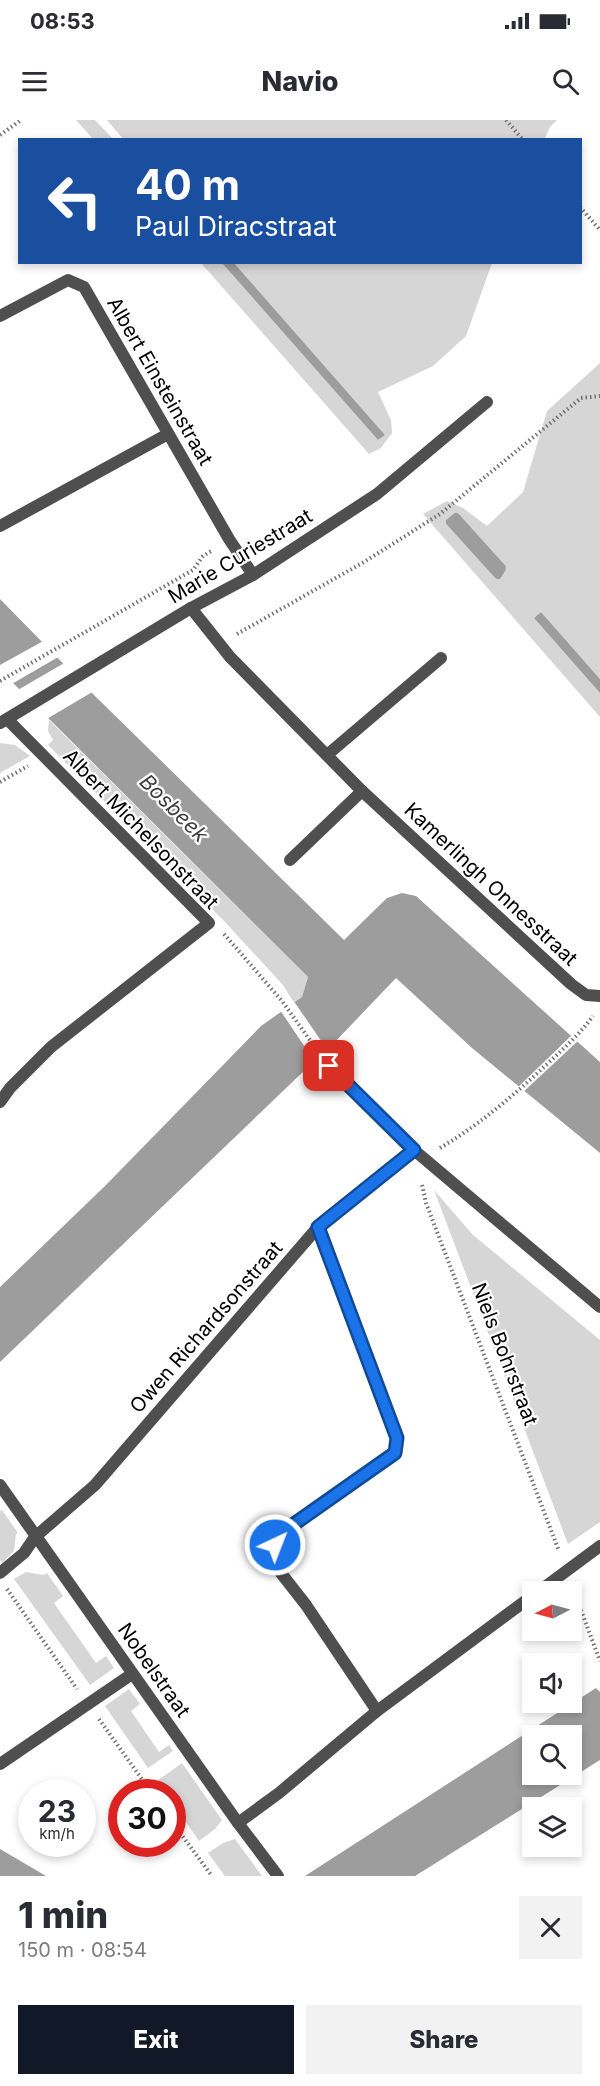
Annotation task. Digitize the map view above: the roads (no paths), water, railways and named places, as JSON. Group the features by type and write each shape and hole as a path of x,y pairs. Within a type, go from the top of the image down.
{"street":[{"name":"Albert Einsteinstraat","path":"0,316 68,280 84,287 229,539 253,575"},
{"name":"Marie Curiestraat","path":"3,721 191,608 253,575 377,494 487,402"},
{"path":"0,526 168,434"},
{"name":"Kamerlingh Onnesstraat","path":"191,608 220,644 362,790 571,984 586,994 600,996"},
{"path":"327,755 441,658"},
{"name":"Albert Michelsonstraat","path":"0,1102 10,1088 51,1047 209,923 44,757 3,721"},
{"path":"290,860 362,790"},
{"path":"329,1066 418,1154 600,1307"},
{"name":"Owen Richardsonstraat","path":"0,1573 24,1553 35,1537 95,1485 318,1227 418,1154"},
{"path":"318,1227 397,1438 395,1453 287,1529 275,1545 277,1568 306,1605 377,1711"},
{"name":"Nobelstraat","path":"0,1485 275,1873"},
{"path":"553,1581 600,1546"},
{"path":"238,1823 279,1793 377,1711 522,1603"},
{"path":"0,1764 132,1674"}],"water":[{"path":"223,264 235,264 385,435 378,440"},
{"name":"Bosbeek","path":"0,599 95,696 344,940 387,898 402,893 416,896 600,1062 600,1153 472,1048 396,978 332,1045 325,1040 308,1054 306,1069 0,1362 0,1287 105,1186 261,1026 302,997 308,977 0,670"},
{"path":"541,612 600,679 600,693 534,618"},
{"path":"596,1688 600,1692 600,1760 582,1771 582,1725 539,1725 557,1713 582,1713 582,1697"},
{"path":"522,1736 522,1785 560,1785 541,1797 522,1797 522,1809 415,1876 305,1876"},
{"path":"0,1849 46,1876 0,1876"}],"waterway":[{"path":"456,517 502,568 498,575 450,522 456,517"}]}
